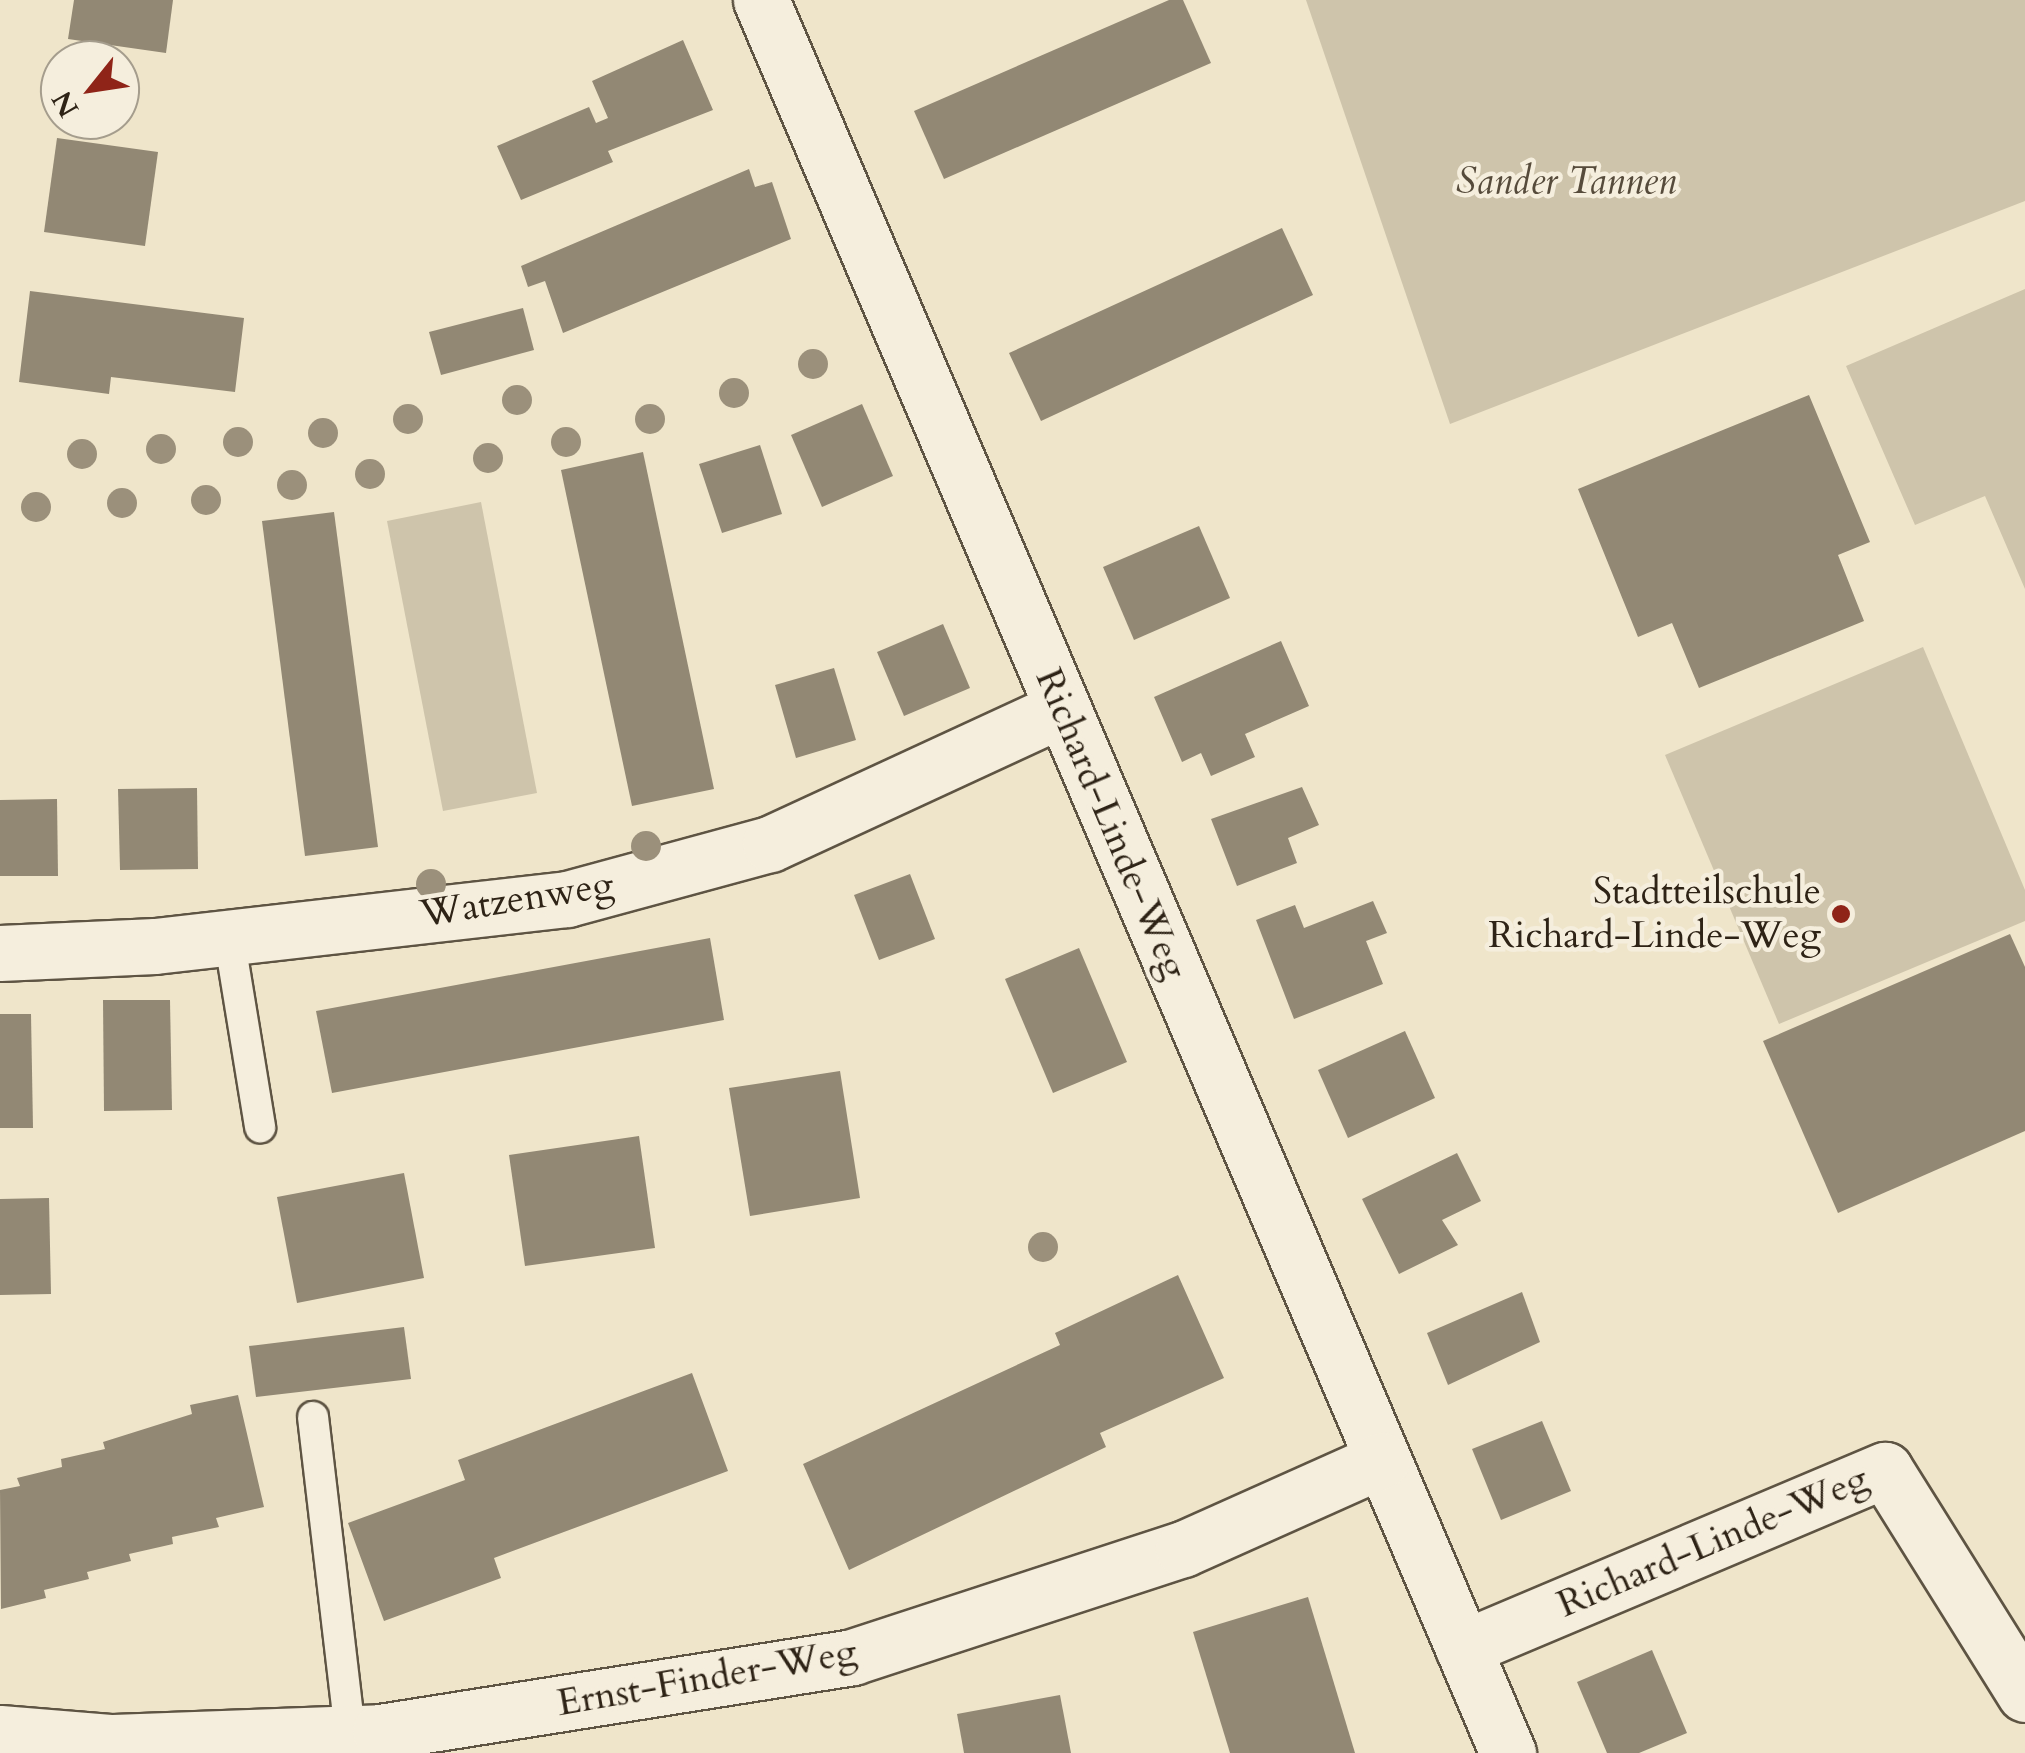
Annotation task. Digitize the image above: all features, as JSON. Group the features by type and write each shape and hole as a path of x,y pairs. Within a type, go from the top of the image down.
{"street":[{"name":"Richard-Linde-Weg","path":"761,0 1508,1753"},
{"name":"Watzenweg","path":"0,953 229,937 567,899 770,844 1062,709"},
{"name":"Ernst-Finder-Weg","path":"0,1733 112,1742 350,1733 852,1657 1182,1549 1382,1460"},
{"name":"Richard-Linde-Weg","path":"1463,1648 1885,1470 2025,1694"}],"lane":[{"path":"229,937 260,1126"},
{"path":"313,1417 350,1733"}],"green space":[{"name":"Sander Tannen","path":"1306,0 2025,0 2025,201 1450,424"},
{"path":"2025,289 2025,589 1985,496 1915,525 1846,366"},
{"path":"481,502 537,793 443,811 387,521"},
{"path":"1923,647 2025,890 2025,921 1779,1024 1665,755"}],"building":[{"path":"74,0 173,0 166,53 140,49 140,40 68,39"},
{"path":"1169,0 1183,0 1211,63 944,179 914,111"},
{"path":"683,40 713,110 608,151 613,162 521,200 497,146 589,107 596,123 608,118 592,81"},
{"path":"57,140 158,152 145,246 44,232"},
{"path":"749,169 755,187 772,182 791,239 563,333 545,281 528,287 521,266"},
{"path":"1282,228 1313,295 1041,421 1009,353"},
{"path":"30,291 244,318 235,392 111,377 109,394 19,382"},
{"path":"523,308 534,350 441,375 429,332"},
{"path":"1809,395 1870,542 1838,555 1864,621 1699,688 1672,623 1638,637 1578,489"},
{"path":"862,404 893,476 822,507 791,435"},
{"path":"760,445 782,514 722,533 699,464"},
{"path":"643,452 714,789 632,806 561,470"},
{"path":"334,512 378,847 305,856 262,521"},
{"path":"1199,526 1230,598 1134,640 1103,567"},
{"path":"943,624 970,688 904,716 877,652"},
{"path":"1281,641 1309,706 1245,734 1255,757 1211,776 1201,753 1182,762 1154,697"},
{"path":"834,668 856,740 796,758 775,685"},
{"path":"1302,787 1319,825 1288,838 1297,863 1237,886 1211,819"},
{"path":"197,788 198,869 120,870 118,789"},
{"path":"57,799 58,876 0,876 0,800"},
{"path":"910,874 935,939 879,960 854,895"},
{"path":"1373,901 1387,933 1366,941 1383,984 1294,1019 1256,920 1295,905 1304,928"},
{"path":"2010,934 2025,967 2025,1131 1838,1213 1763,1041"},
{"path":"710,938 724,1020 332,1093 316,1011"},
{"path":"1079,948 1127,1062 1053,1093 1005,979"},
{"path":"103,1000 170,1000 172,1110 104,1111"},
{"path":"0,1014 31,1014 33,1128 0,1128"},
{"path":"1405,1031 1435,1098 1348,1138 1318,1070"},
{"path":"840,1071 860,1198 750,1216 729,1088"},
{"path":"639,1136 655,1248 525,1266 509,1155"},
{"path":"1457,1153 1481,1201 1442,1220 1458,1245 1399,1274 1362,1199"},
{"path":"404,1173 424,1278 297,1303 277,1197"},
{"path":"49,1198 51,1294 0,1295 0,1199"},
{"path":"1178,1275 1224,1378 1100,1433 1106,1447 849,1570 803,1464 1060,1345 1055,1333"},
{"path":"1522,1292 1540,1342 1448,1385 1427,1333"},
{"path":"404,1327 411,1379 256,1397 249,1346"},
{"path":"692,1373 728,1471 494,1558 501,1578 384,1621 348,1523 465,1480 458,1460"},
{"path":"238,1395 264,1507 216,1518 219,1527 172,1537 173,1544 129,1554 131,1561 87,1572 89,1579 44,1590 46,1598 1,1609 0,1490 20,1486 17,1478 62,1467 61,1459 105,1449 103,1442 192,1414 190,1405"},
{"path":"1542,1421 1571,1491 1501,1520 1472,1449"},
{"path":"1308,1597 1355,1753 1230,1753 1193,1632"},
{"path":"1652,1650 1687,1733 1639,1753 1607,1753 1577,1682"},
{"path":"1060,1695 1071,1753 964,1753 957,1714"}],"place":[{"name":"Stadtteilschule Richard-Linde-Weg","path":"1841,914"}]}
